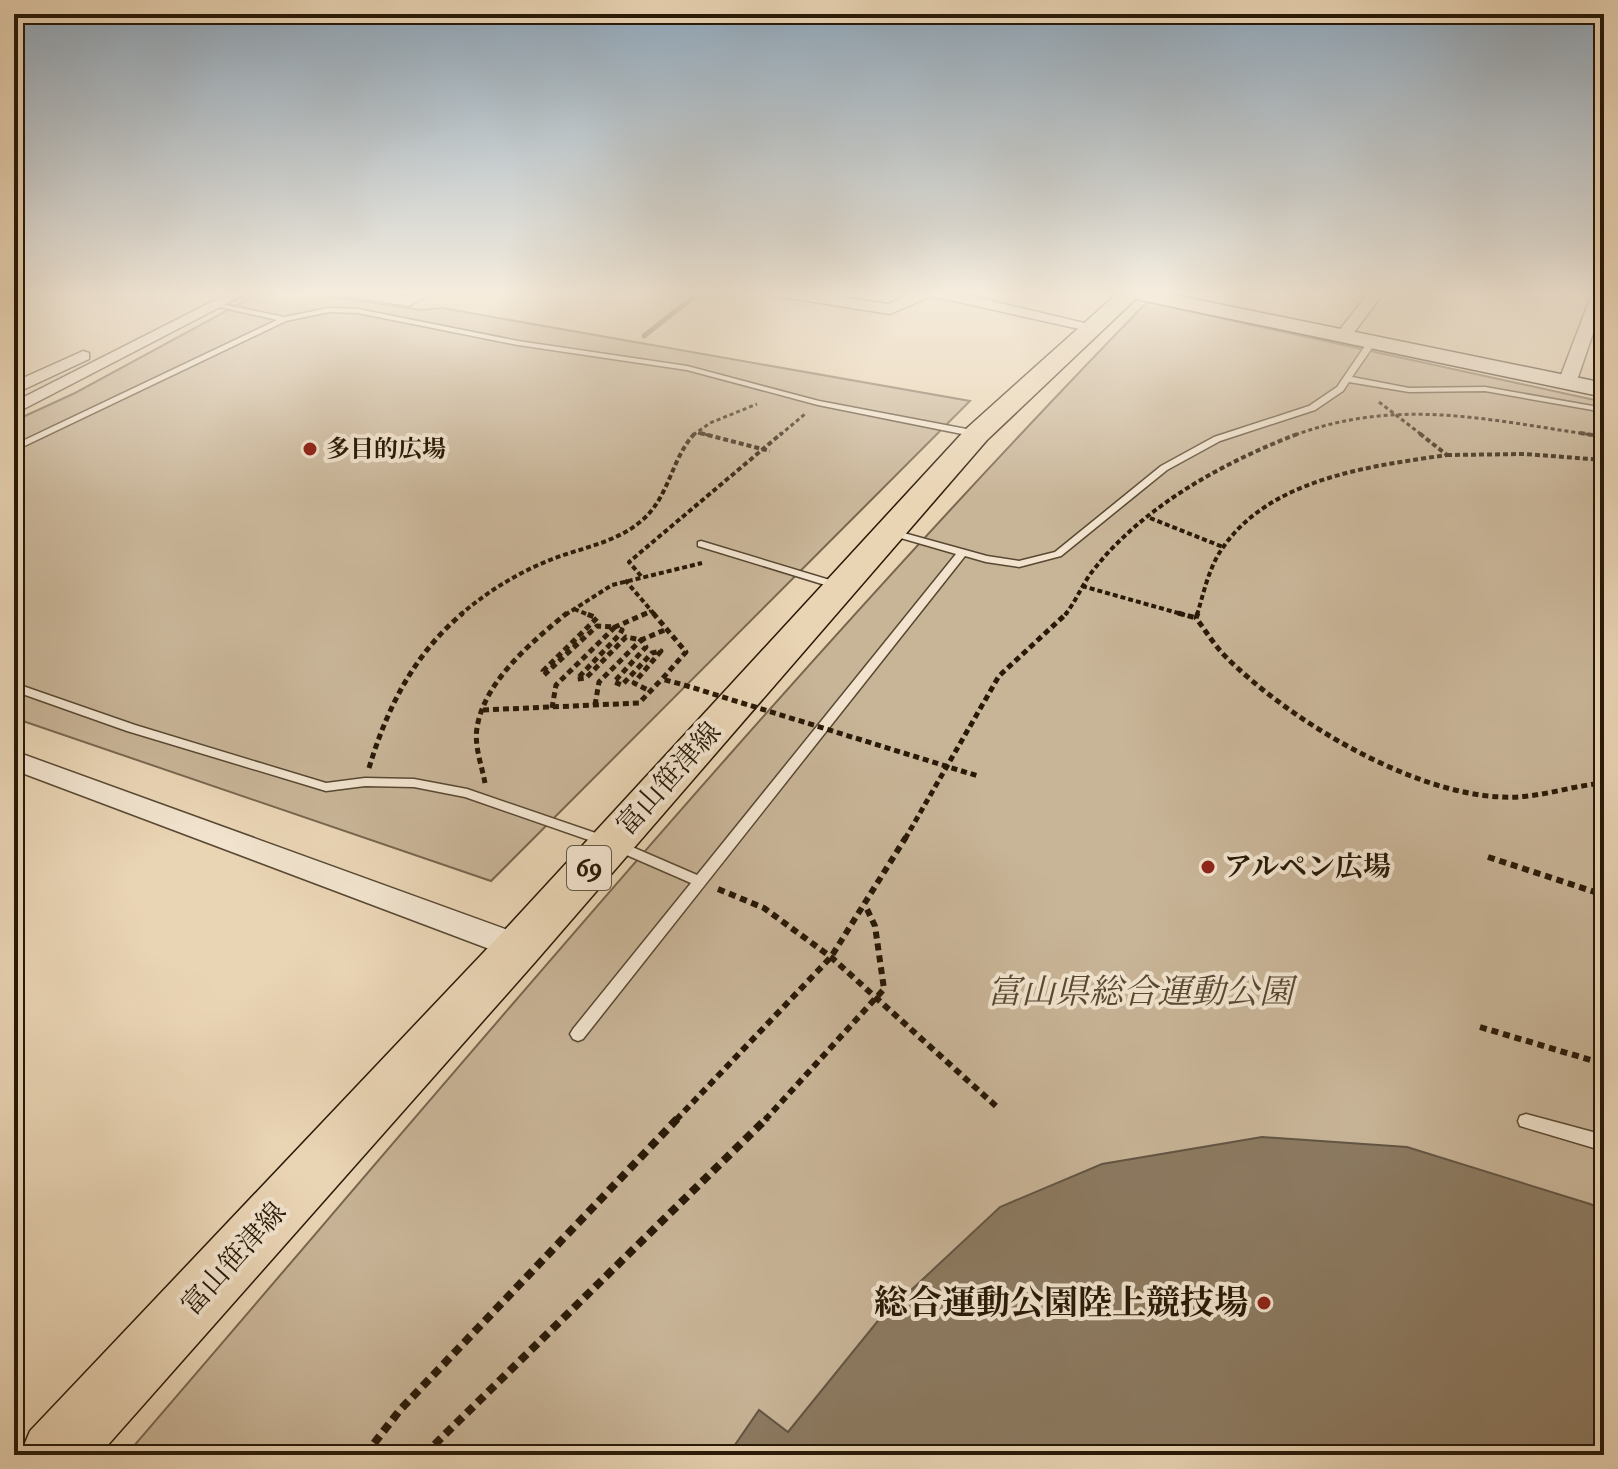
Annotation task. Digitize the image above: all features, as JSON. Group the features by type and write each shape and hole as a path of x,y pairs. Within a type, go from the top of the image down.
{"main road":[{"name":"富山笹津線","path":"54,1455 519,947 977,434 1058,360"},
{"path":"1455,360 1604,390"}],"street":[{"path":"14,389 75,360"},
{"path":"14,409 102,360"},
{"path":"1567,383 1575,360"},
{"path":"14,760 519,947"}],"lane":[{"path":"14,448 199,360"},
{"path":"630,360 687,368 818,403 977,434"},
{"path":"890,532 1019,564 1058,554 1113,506 1164,468 1217,439 1312,408 1340,389 1360,360"},
{"path":"1347,379 1409,390 1485,389 1604,410"},
{"path":"701,544 842,586"},
{"path":"578,1034 963,552"},
{"path":"14,687 131,728 326,787 365,782 414,783 488,800 611,843 699,881"},
{"path":"1526,1121 1604,1143"}],"path":[{"path":"365,782 378,729 402,679 424,648 459,613 537,565 636,526 668,492 688,441 697,433 780,394"},
{"path":"1371,396 1447,455"},
{"path":"641,576 629,562 818,403"},
{"path":"365,1455 400,1410 831,957 866,907 894,852 1007,666 1067,613 1096,566 1150,518 1215,472 1245,456 1317,427 1395,413 1450,415 1604,437"},
{"path":"697,433 770,451"},
{"path":"1196,618 1210,569 1223,547 1265,509 1299,490 1373,466 1447,455 1525,454 1604,460"},
{"path":"1150,518 1223,547"},
{"path":"488,800 477,729 488,694 507,670 586,599 625,580 742,557"},
{"path":"483,710 639,703 686,652 625,580"},
{"path":"1082,586 1196,618 1226,658 1289,709 1375,759 1428,781 1492,797 1543,796 1578,784 1604,783"},
{"path":"574,609 597,618 543,671 544,675 601,624 622,630 577,679 586,678 626,637 641,640 646,647 614,682 622,685 652,653 661,651 634,683 650,691"},
{"path":"552,708 556,685 615,627 651,611"},
{"path":"595,705 599,682 641,640 667,629"},
{"path":"662,679 978,776"},
{"path":"1488,857 1604,895"},
{"path":"699,881 764,908 831,957 997,1107"},
{"path":"424,1455 528,1348 781,1105 884,989 875,926 866,907"},
{"path":"1480,1027 1604,1064"}],"green space":[{"path":"137,360 735,360 970,401 491,881 14,718 14,421"},
{"name":"富山県総合運動公園","path":"1092,360 1410,360 1604,402 1604,1455 126,1455 628,871 1014,441"}],"building":[{"name":"総合運動公園陸上競技場","path":"1262,1137 1407,1147 1604,1210 1604,1455 728,1455 759,1410 788,1432 877,1322 1000,1207 1102,1164"}],"place":[{"name":"多目的広場","path":"310,449"},
{"name":"アルペン広場","path":"1208,867"},
{"name":"総合運動公園陸上競技場","path":"1264,1303"}]}
